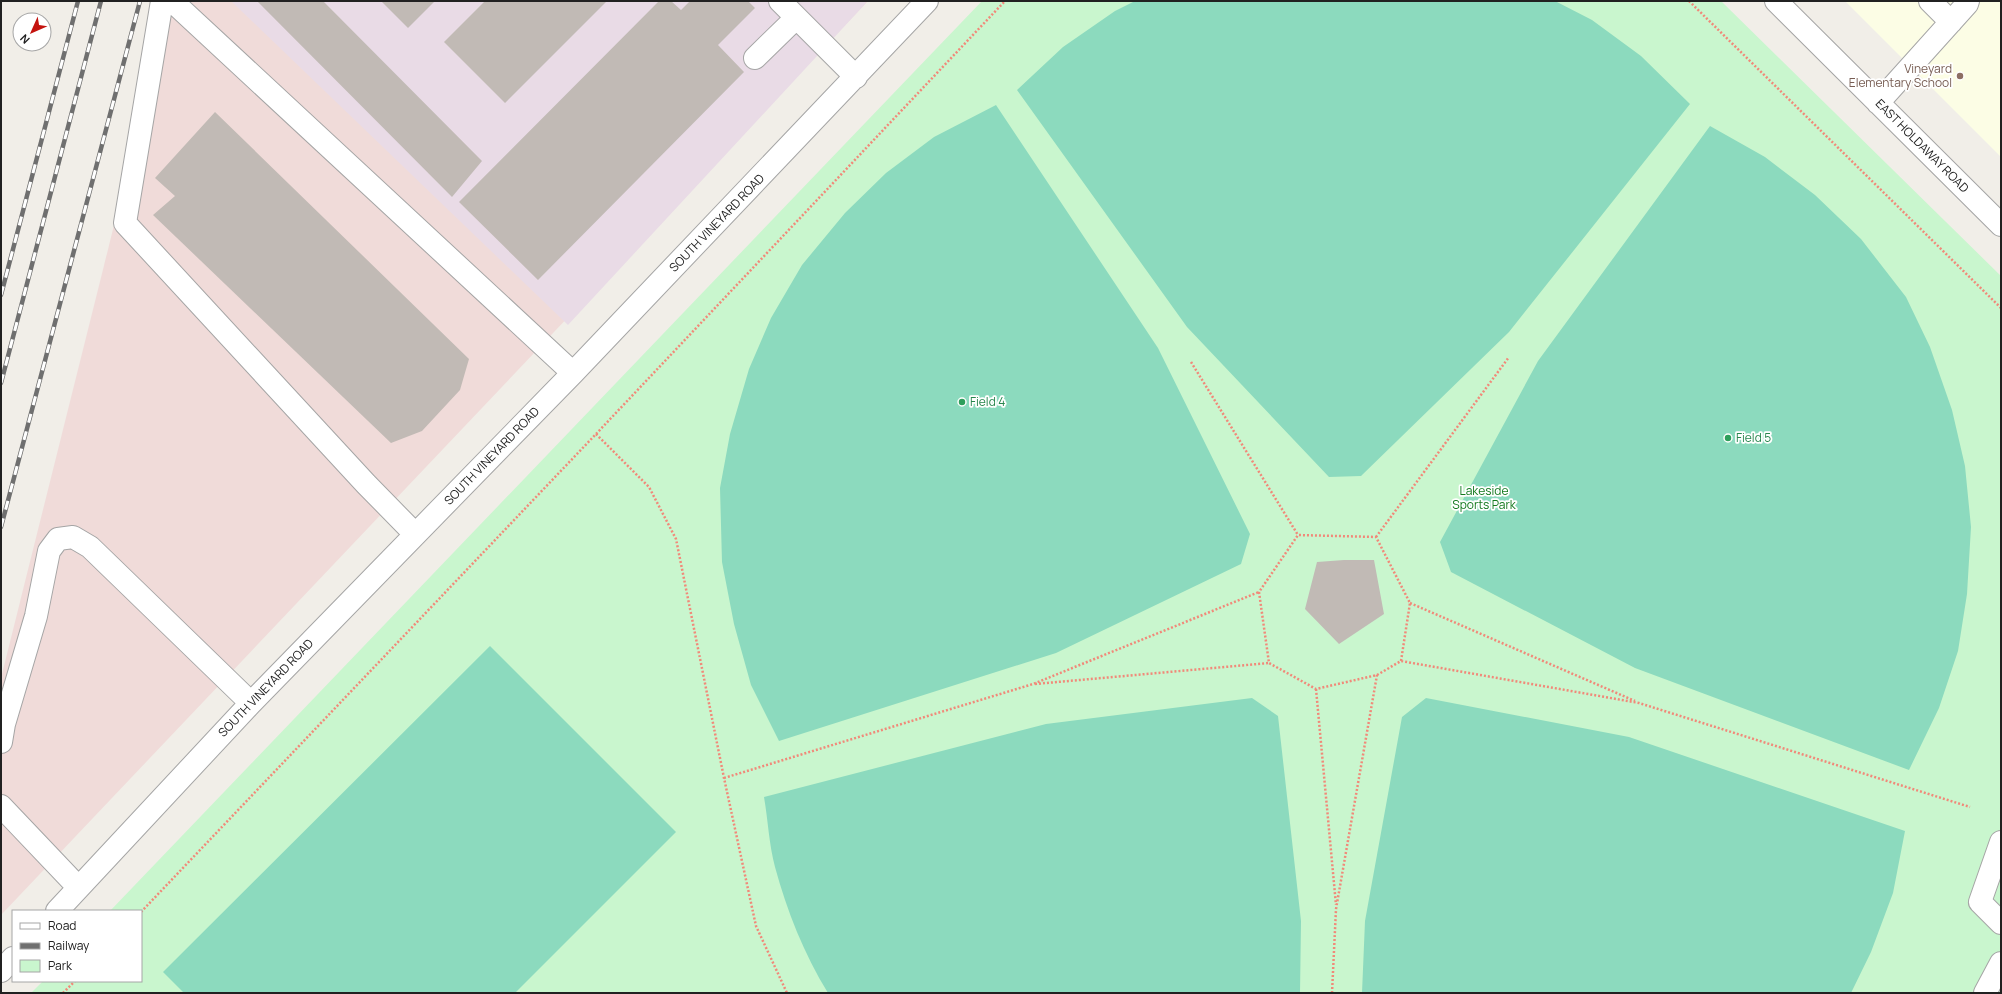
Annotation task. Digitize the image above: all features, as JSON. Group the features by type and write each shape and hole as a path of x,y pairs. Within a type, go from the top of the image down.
{"street":[{"path":"162,1 125,223 366,484 415,534"},
{"path":"172,1 573,373"},
{"path":"780,1 856,77"},
{"name":"SOUTH VINEYARD ROAD","path":"58,910 251,703 573,373 927,1"},
{"name":"EAST HOLDAWAY ROAD","path":"1776,1 2001,224"},
{"path":"1930,1 1952,22"},
{"path":"1878,103 1952,22 1968,1"},
{"path":"754,58 796,18"},
{"path":"1,742 4,724 36,616 49,551 58,539 73,537 90,547 251,703"},
{"path":"1,806 78,888"},
{"path":"2001,842 1980,902 2001,923"},
{"path":"1,972 12,959"},
{"path":"1985,993 2001,963"}],"path":[{"path":"142,911 596,434 1005,1"},
{"path":"1689,1 2001,308"},
{"path":"1376,537 1509,357"},
{"path":"1191,362 1298,535"},
{"path":"596,434 649,487 676,539 724,778 756,926 787,993"},
{"path":"724,778 1033,684 1259,592 1298,535"},
{"path":"1298,535 1376,537"},
{"path":"1376,537 1410,602 1401,661"},
{"path":"1259,592 1269,663"},
{"path":"1410,602 1639,703 1970,807"},
{"path":"1033,684 1269,663 1316,689 1377,676 1401,661 1639,703"},
{"path":"1332,993 1336,909 1377,676"},
{"path":"1316,689 1336,909"},
{"path":"63,993 74,982"}],"shaded area":[{"path":"170,1 868,1 1,915 1,678"},
{"path":"231,1 864,1 866,3 568,325"},
{"name":"Vineyard Elementary School","path":"1845,1 2001,1 2001,157"}],"green space":[{"name":"Lakeside Sports Park","path":"982,1 1721,1 2001,276 2001,993 31,993 42,982 142,982 142,910 111,910"},
{"path":"1135,1 1555,1 1592,20 1641,56 1690,104 1509,332 1361,476 1329,477 1187,327 1017,90 1063,47 1115,11"},
{"name":"Field 4","path":"996,105 1158,348 1250,534 1241,564 1056,653 779,741 751,685 734,624 722,562 720,488 730,434 749,369 771,318 802,265 845,213 886,173 934,137"},
{"name":"Field 5","path":"1710,126 1765,157 1815,195 1861,239 1906,297 1930,347 1952,410 1965,466 1971,527 1967,594 1958,651 1939,708 1909,770 1635,668 1451,572 1440,542 1538,361"},
{"path":"490,646 676,832 515,993 184,993 163,972"},
{"path":"1252,698 1278,716 1301,921 1300,993 828,993 804,948 785,900 773,859 764,797 1046,724"},
{"path":"1426,698 1629,737 1905,831 1893,893 1871,952 1851,993 1362,993 1365,921 1402,717"}],"building":[{"path":"257,1 323,1 482,161 452,197"},
{"path":"381,1 435,1 408,28"},
{"path":"485,1 607,1 505,103 444,42"},
{"path":"659,1 671,1 681,10 690,1 748,1 755,8 718,45 744,72 538,280 459,202"},
{"path":"215,112 469,359 460,390 422,431 391,443 153,215 175,196 155,178"},
{"path":"1374,560 1384,614 1339,644 1305,609 1317,562"}],"railway":[{"path":"1,295 78,1"},
{"path":"1,383 101,1"},
{"path":"1,527 140,1"}],"place":[{"name":"Vineyard Elementary School","path":"1960,76"},
{"name":"Field 4","path":"962,402"},
{"name":"Field 5","path":"1728,438"}]}
